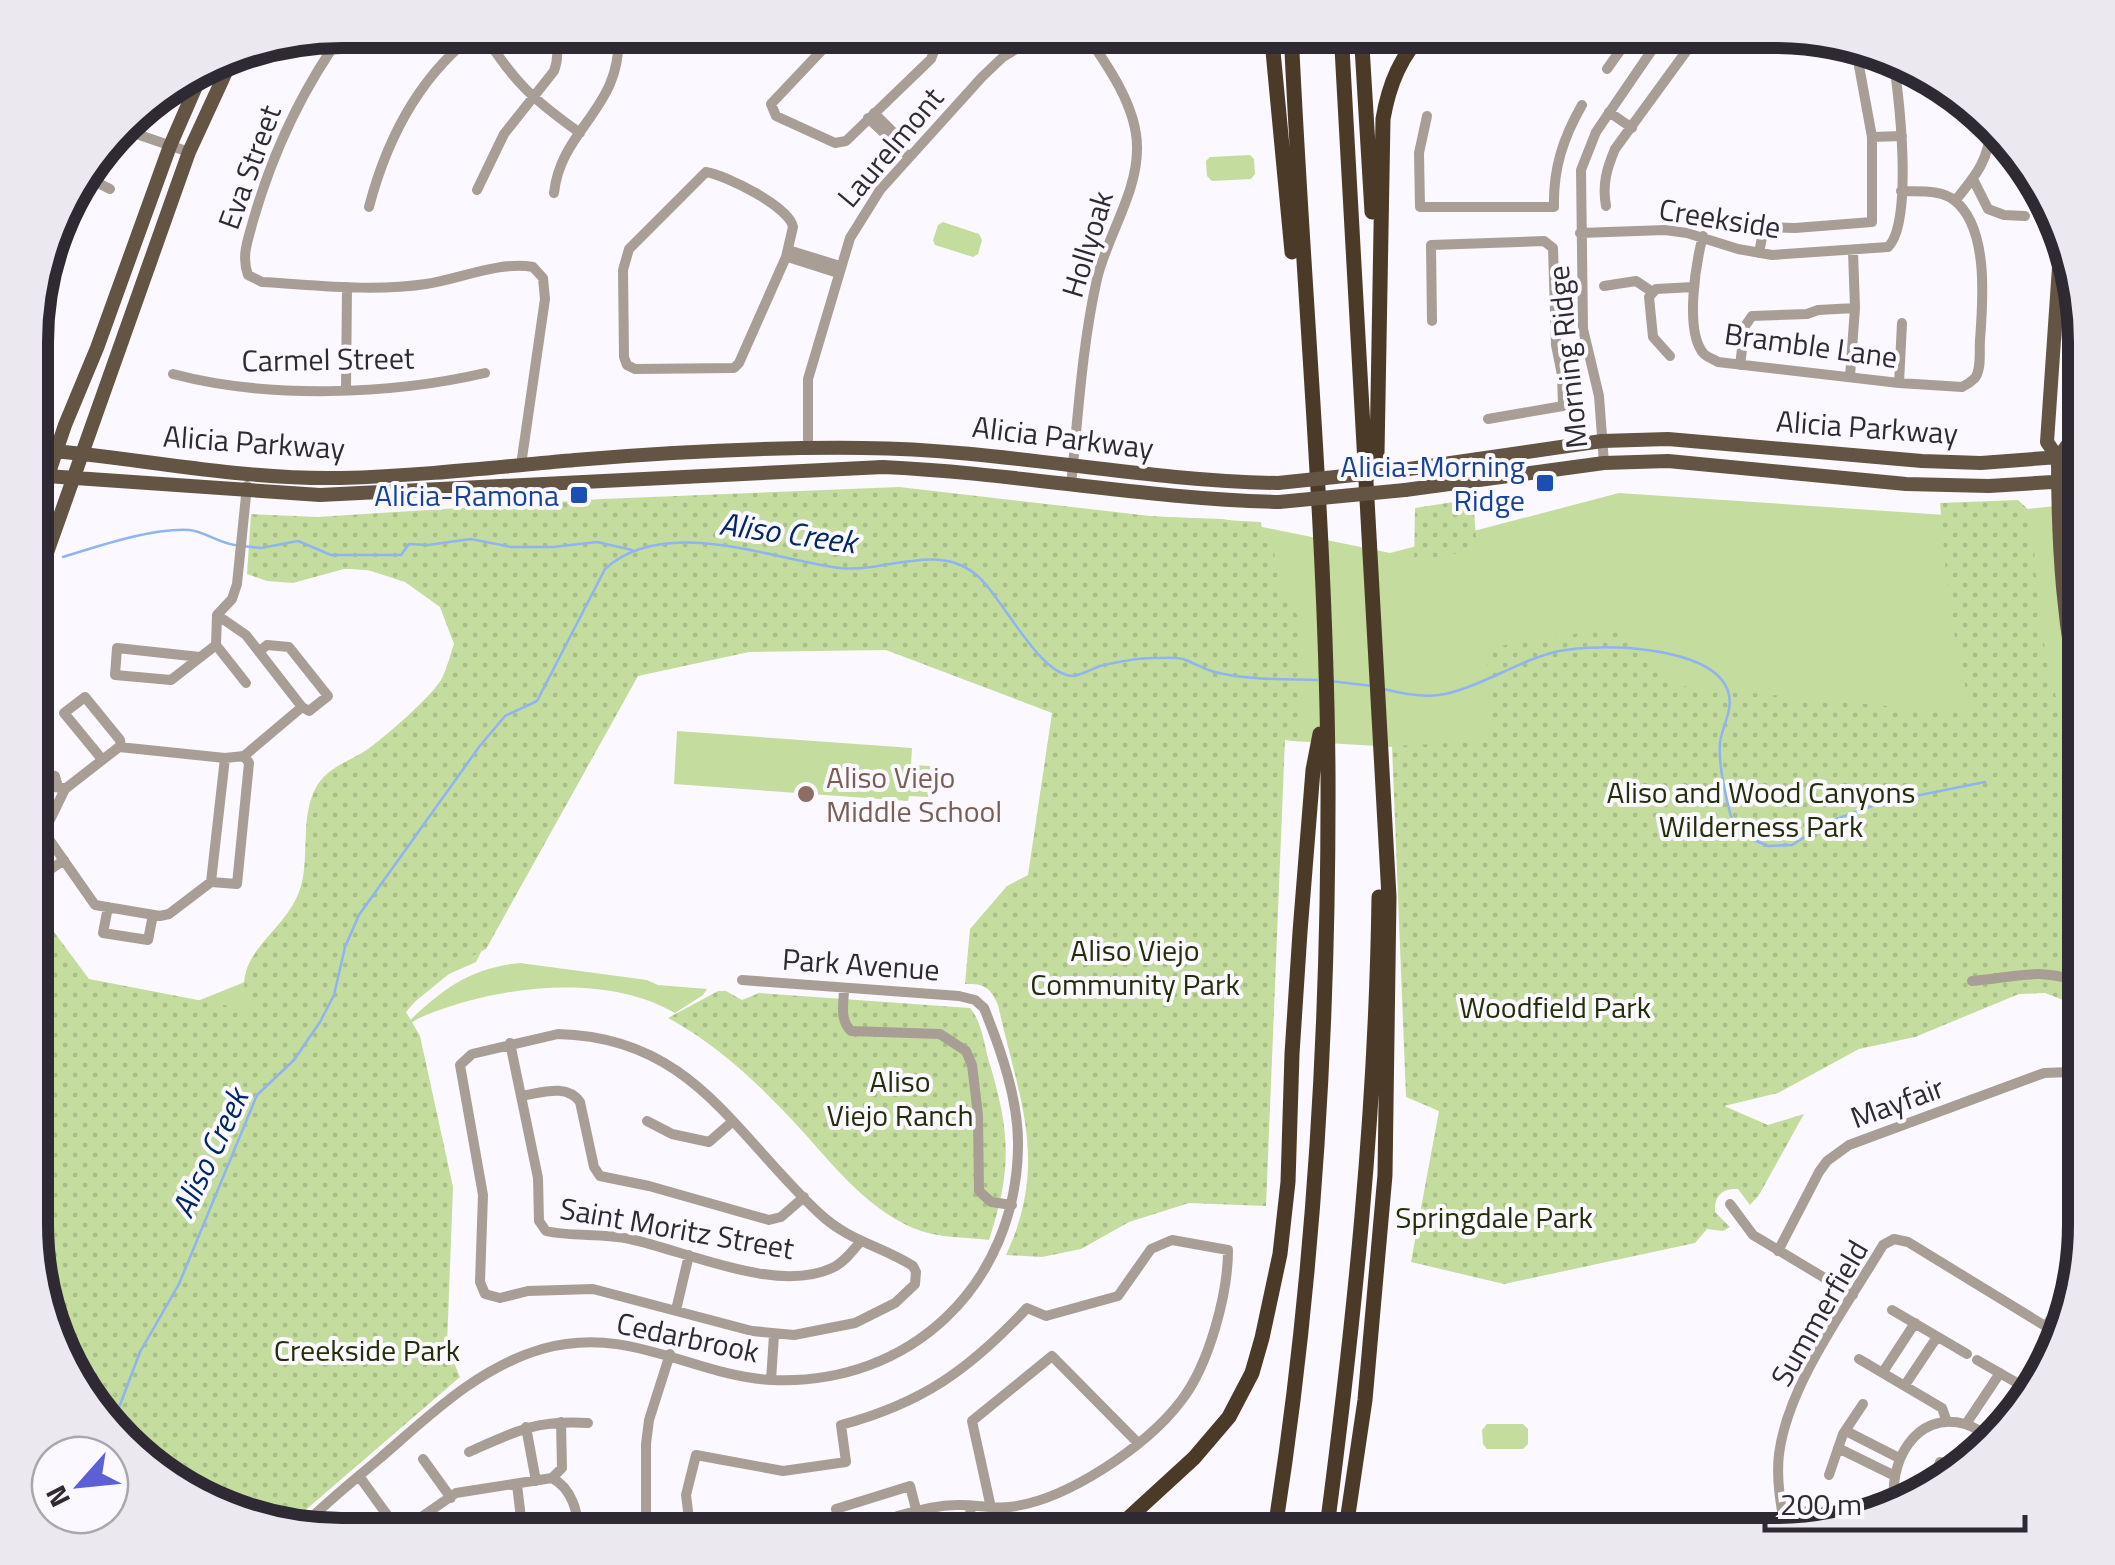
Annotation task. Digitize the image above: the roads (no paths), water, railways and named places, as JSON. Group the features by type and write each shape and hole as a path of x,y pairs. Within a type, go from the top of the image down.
{"highway":[{"path":"1273,48 1312,420"},
{"path":"1129,1518 1194,1458 1229,1417 1252,1373 1280,1254 1288,1182 1293,1036 1325,710 1292,48"},
{"path":"1342,48 1389,897 1386,1175 1365,1400 1348,1518"},
{"path":"1362,48 1378,311"},
{"path":"1367,482 1377,454 1386,99 1410,48"},
{"path":"1328,1518 1354,1324 1369,1148 1378,961 1381,768"},
{"path":"1276,1518 1302,1329 1314,1182 1323,1000 1320,771"}],"main road":[{"path":"48,551 189,152 226,72"},
{"path":"48,464 57,451 170,146 196,86"},
{"path":"2059,272 2048,439 2058,458 2059,541 2068,632"},
{"path":"48,436 65,425"},
{"name":"Alicia Parkway","path":"48,449 250,473 339,478 808,449 937,450 1168,478 1278,483 1402,470 1602,441 1668,439 1942,462 2068,457"},
{"path":"2058,458 2068,445"},
{"path":"708,474 728,466 796,462 808,449 819,460 873,460 883,468"},
{"name":"Alicia Parkway","path":"48,476 246,492 339,494 883,468 960,472 1166,496 1279,502 1405,490 1604,462 1668,462 1906,484 1989,486 2068,481"},
{"path":"521,465 522,484"},
{"path":"2059,541 2068,524"}],"street":[{"name":"Eva Street","path":"333,48 302,94 284,132 262,189 244,255 248,274 262,282 347,287"},
{"path":"369,208 380,166 394,135 439,64 458,48"},
{"path":"492,48 532,99 580,133"},
{"path":"477,190 504,134 554,71 557,48"},
{"path":"554,193 561,161 611,88 619,48"},
{"path":"823,48 774,97 772,111 835,143 846,141 936,48"},
{"name":"Laurelmont","path":"808,449 808,380 839,269 864,212 1003,57 1017,48"},
{"name":"Hollyoak","path":"1071,484 1095,288 1108,241 1130,188 1137,147 1129,108 1094,48"},
{"path":"1607,70 1622,48"},
{"path":"1641,48 1648,56"},
{"name":"Morning Ridge","path":"1604,462 1599,396 1583,330 1579,188 1586,154 1653,48"},
{"path":"1606,206 1607,170 1615,148 1688,48"},
{"path":"1759,253 1764,227 1872,222 1872,137 1858,61"},
{"path":"1895,75 1902,136 1901,191 1938,193 1955,200 1973,179 1989,143"},
{"path":"1896,79 1903,78"},
{"path":"1427,116 1419,153 1420,207 1554,207 1562,146 1582,105"},
{"path":"1610,112 1632,128"},
{"path":"871,116 912,155"},
{"path":"135,133 189,152"},
{"path":"1872,137 1902,136"},
{"path":"1562,146 1586,154"},
{"path":"714,173 787,213 793,226 787,253 734,368 634,369 627,365 623,270 629,248 700,175 714,173"},
{"path":"1973,179 1988,208 2004,215 2025,216"},
{"path":"96,181 110,189"},
{"name":"Creekside","path":"1580,233 1664,230 1703,236 1759,253 1880,249 1894,242 1898,233 1901,191"},
{"name":"Bramble Lane","path":"1703,236 1694,267 1694,287 1696,338 1704,354 1718,362 1740,365 1954,388 1971,382 1978,370 1982,273 1971,226 1955,200"},
{"path":"1432,321 1431,245 1544,241 1553,248 1562,406 1488,419"},
{"path":"1850,377 1855,308 1853,250"},
{"path":"787,253 839,269"},
{"path":"346,389 347,287 426,284 524,265 539,271 544,288 544,314 521,465"},
{"path":"1604,286 1636,281 1651,292 1694,287"},
{"path":"1651,292 1650,330 1670,356"},
{"path":"1556,306 1582,306"},
{"path":"1740,365 1744,326 1752,316 1855,308"},
{"path":"1899,383 1902,323"},
{"name":"Carmel Street","path":"173,374 230,386 346,389 457,380 485,373"},
{"path":"246,684 216,645 218,615 232,599 237,582 250,473"},
{"path":"218,615 246,635 302,707 309,711 328,696 289,648 267,644 260,651"},
{"path":"200,658 118,648 116,675 171,680 200,658 216,645"},
{"path":"101,758 64,713 85,697 120,740 120,747"},
{"path":"48,822 62,788 120,747 224,758 244,756 302,707"},
{"path":"48,838 96,905 152,915 169,914 211,882 237,884 249,763 244,756"},
{"path":"211,882 224,758"},
{"path":"48,774 55,776 62,788"},
{"path":"48,787 62,788"},
{"path":"48,872 64,860"},
{"path":"108,907 103,933 148,940 152,915"},
{"path":"1972,981 2028,972 2053,973 2067,979"},
{"name":"Park Avenue","path":"742,980 975,1000"},
{"path":"844,988 844,1024 851,1030 940,1034 966,1051 972,1065 978,1115 979,1190 991,1202 1012,1205"},
{"name":"Cedarbrook","path":"314,1516 479,1377 545,1348 618,1343 771,1380 848,1372 921,1338 956,1309 978,1283 1000,1242 1016,1183 1018,1128 990,1025 984,1008 975,1000"},
{"path":"558,1034 584,1035 629,1045 678,1070 733,1121 818,1213 860,1242 912,1266 915,1284 895,1303 874,1315 834,1330 774,1335 593,1290 528,1291 491,1298 482,1288 483,1195 460,1072 463,1060 472,1054 510,1043 558,1034"},
{"path":"510,1043 521,1096 564,1090 578,1098 594,1167 600,1176 769,1220 781,1217 804,1197"},
{"name":"Mayfair","path":"1778,1251 1827,1161 1850,1146 2044,1073 2067,1072"},
{"name":"Saint Moritz Street","path":"521,1096 538,1178 539,1221 546,1231 631,1239 755,1272 805,1276 834,1267 860,1242"},
{"path":"647,1121 672,1134 708,1142 733,1121"},
{"path":"1730,1204 1753,1235 1854,1296"},
{"name":"Summerfield","path":"1784,1517 1779,1457 1783,1436 1808,1374 1884,1245 1894,1239 1908,1242 2046,1326"},
{"path":"688,1517 686,1494 696,1455 783,1470 846,1462 841,1426 885,1413 945,1382 989,1348 1028,1308 1046,1316 1118,1296 1149,1250 1172,1240 1228,1250 1224,1293 1211,1341 1182,1400 1118,1460 1054,1496 1008,1508 954,1505 902,1517"},
{"path":"676,1310 689,1255"},
{"path":"1892,1310 2020,1384"},
{"path":"2046,1326 2052,1316"},
{"path":"1882,1372 1915,1324"},
{"path":"771,1380 774,1335"},
{"path":"1906,1385 1937,1337"},
{"path":"646,1517 649,1420 670,1354"},
{"path":"994,1517 972,1422 1052,1356 1138,1443"},
{"path":"1860,1358 1942,1408 1947,1422"},
{"path":"1966,1424 2000,1373"},
{"path":"1829,1475 1838,1448 1862,1404"},
{"path":"421,1517 467,1490 552,1478 562,1468 561,1422"},
{"path":"1894,1491 1893,1475 1899,1458 1920,1432 1947,1422 1966,1424 1980,1432"},
{"path":"469,1452 526,1427 588,1423"},
{"path":"526,1427 536,1481"},
{"path":"1846,1431 1899,1458"},
{"path":"1838,1448 1893,1475"},
{"path":"423,1459 450,1498"},
{"path":"359,1476 389,1517"},
{"path":"552,1478 569,1491 576,1517"},
{"path":"517,1484 521,1517"},
{"path":"839,1517 836,1510 910,1486 917,1513"},
{"path":"970,1506 971,1517"},
{"path":"1798,1511 1816,1514"}],"waterway":[{"path":"63,557 174,530 195,531 235,545"},
{"path":"242,546 261,548 298,541 331,555 401,555 409,544 471,539 511,547 597,542 632,550"},
{"name":"Aliso Creek","path":"117,1413 140,1352 179,1284 257,1095 294,1060 320,1022 334,995 345,947 359,915 479,747 505,716 537,701 605,569 629,553 657,545 687,543 751,550 840,568 943,560 959,564 985,583 1033,648 1059,672 1075,676 1119,662 1172,658 1231,675 1317,680"},
{"name":"Aliso Creek","path":"1384,689 1414,695 1445,694 1544,655 1600,647 1652,651 1700,664 1718,676 1728,691 1730,705 1720,753 1724,788 1736,832 1768,846 1792,845 1831,821 1880,803 1985,782"},
{"name":"Aliso Creek","path":"1330,681 1372,686"}],"place":[{"name":"Alicia-Morning Ridge","path":"1545,483"},
{"name":"Alicia-Ramona","path":"579,495"},
{"name":"Aliso Viejo Middle School","path":"806,794"}],"park label":[{"name":"Aliso and Wood Canyons Wilderness Park","path":"1761,809"},
{"name":"Aliso Viejo Community Park","path":"1135,967"},
{"name":"Woodfield Park","path":"1555,1007"},
{"name":"Aliso Viejo Ranch","path":"900,1098"},
{"name":"Springdale Park","path":"1494,1217"},
{"name":"Creekside Park","path":"367,1350"}]}
